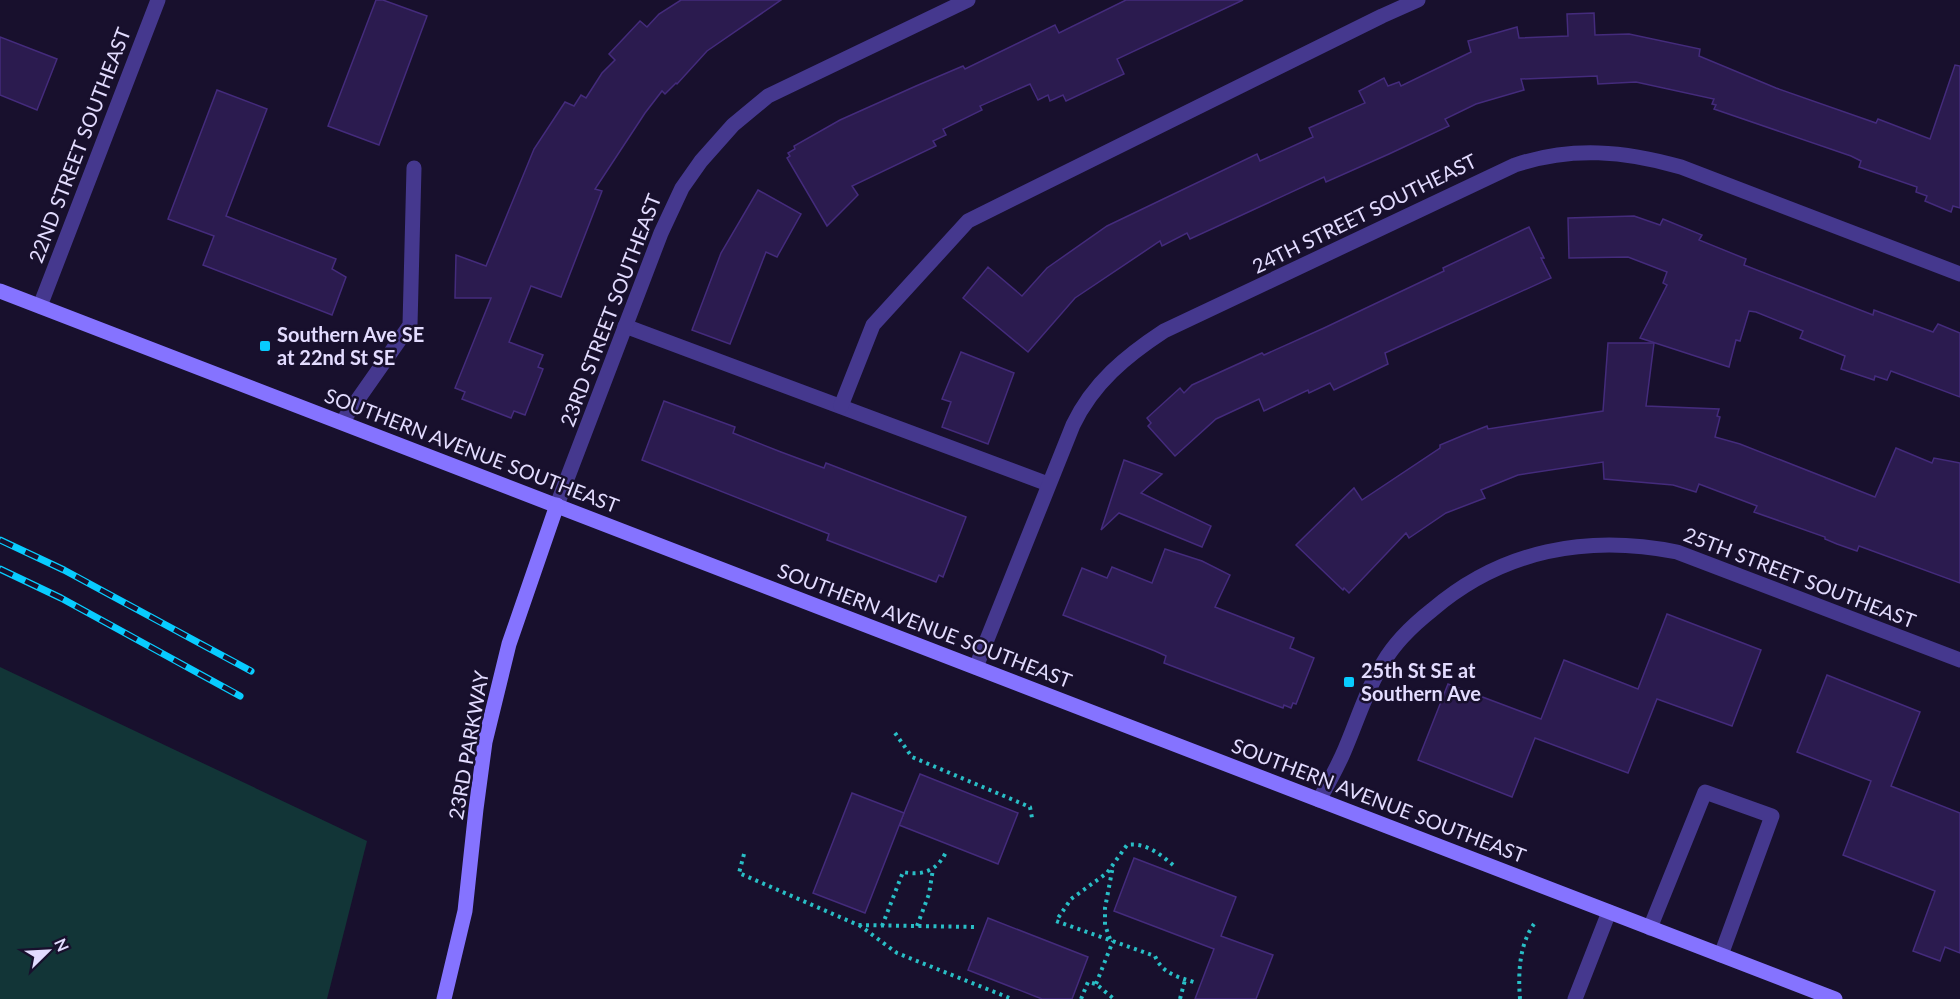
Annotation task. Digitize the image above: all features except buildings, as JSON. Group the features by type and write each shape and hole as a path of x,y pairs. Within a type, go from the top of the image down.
{"main road":[{"name":"SOUTHERN AVENUE SOUTHEAST","path":"0,291 1835,999"},
{"name":"23RD PARKWAY","path":"444,999 465,910 485,742 509,644 557,505"}],"street":[{"name":"22ND STREET SOUTHEAST","path":"39,306 158,0"},
{"name":"23RD STREET SOUTHEAST","path":"557,505 661,233 682,188 701,161 733,125 756,105 781,89 968,0"},
{"path":"841,406 873,325 968,221 1418,0"},
{"name":"24TH STREET SOUTHEAST","path":"976,667 1073,425 1092,393 1109,374 1140,347 1164,331 1489,176 1528,160 1585,152 1626,153 1653,159 1681,167 1960,274"},
{"path":"342,422 410,325 414,168"},
{"path":"626,326 1048,484"},
{"name":"25TH STREET SOUTHEAST","path":"1319,800 1342,756 1367,693 1382,664 1406,633 1442,601 1478,577 1521,558 1546,551 1619,545 1677,552 1960,660"},
{"path":"1650,928 1705,792 1772,816 1721,955"},
{"path":"1575,999 1609,912"}],"path":[{"path":"895,733 912,758 1030,807 1032,818"},
{"path":"1173,865 1159,852 1136,844 1127,845 1107,873 1071,899 1056,921 1155,956 1165,971 1194,982"},
{"path":"882,926 903,872 915,875 933,869 941,863 945,852"},
{"path":"744,854 739,873 858,925 897,953 1012,999"},
{"path":"1096,984 1111,940 1104,925 1114,862"},
{"path":"917,926 929,894 933,869"},
{"path":"1520,999 1518,979 1522,955 1527,934 1534,924"},
{"path":"858,925 976,927"},
{"path":"1180,999 1185,980"},
{"path":"1081,999 1088,982 1096,984 1114,999"}],"green space":[{"path":"0,667 367,841 327,999 0,999"}],"railway":[{"path":"0,540 64,570 251,671"},
{"path":"0,569 61,598 240,696"}],"place":[{"name":"Southern Ave SE at 22nd St SE","path":"265,346"},
{"name":"25th St SE at Southern Ave","path":"1349,682"}]}
